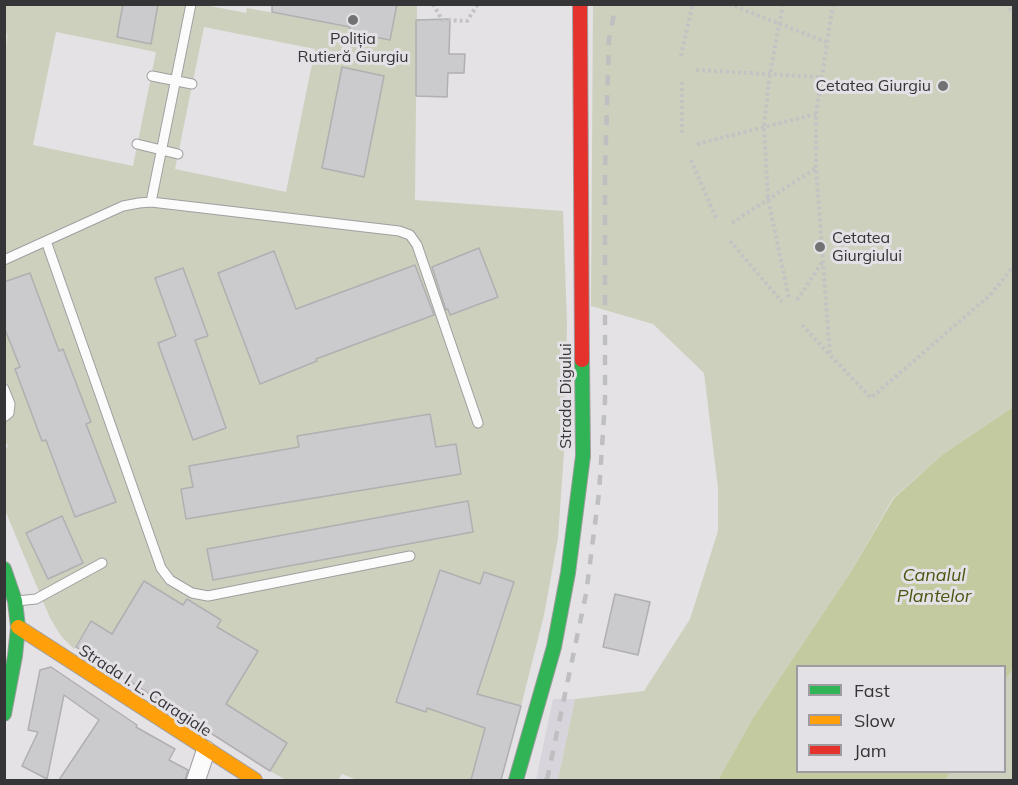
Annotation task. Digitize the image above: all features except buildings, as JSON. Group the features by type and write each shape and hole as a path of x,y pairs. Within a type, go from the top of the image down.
{"street":[{"name":"Strada Digului","path":"516,780 554,647 568,573 583,456 580,4"},
{"path":"4,569 15,601 18,627 6,703"},
{"name":"Strada I. L. Caragiale","path":"18,627 255,780"},
{"path":"196,780 206,750"}],"lane":[{"path":"151,202 191,4"},
{"path":"152,75 192,84"},
{"path":"137,144 178,154"},
{"path":"4,260 123,206 151,202 399,231 410,235 417,245 478,423"},
{"path":"46,242 161,568 170,580 192,593 208,596 410,556"},
{"path":"4,389 10,404 9,413 4,417"},
{"path":"15,601 36,599 102,563"}],"path":[{"path":"433,4 442,20 467,21 478,4"},
{"path":"729,4 826,42"},
{"path":"783,4 770,74 764,126 768,199 789,299"},
{"path":"830,355 816,168 816,114 833,4"},
{"path":"1005,4 1014,14"},
{"path":"681,56 692,6"},
{"path":"696,70 820,77"},
{"path":"682,82 682,135"},
{"path":"697,144 816,114"},
{"path":"691,160 716,218"},
{"path":"732,223 816,168"},
{"path":"730,241 782,302"},
{"path":"798,300 823,261"},
{"path":"802,325 871,398 990,295 1014,266"}],"shaded area":[{"path":"5,5 123,5 117,37 150,43 158,5 205,5 246,13 247,8 350,27 349,32 389,40 397,5 417,5 415,200 563,211 567,324 564,452 558,538 544,615 521,706 493,699 471,780 357,780 342,774 338,780 286,780 270,771 287,743 92,621 74,649 61,636 50,618 5,510 5,448 8,447 4,437 4,327 20,367 15,369 42,441 46,440 75,517 115,502 86,424 91,422 63,350 59,351 30,273 5,282 4,71 7,34 5,33","holes":["204,27 315,49 286,192 175,169","56,32 156,52 133,166 33,145","342,67 384,76 364,176 322,168","479,249 450,315 432,267","274,251 316,362 260,383 218,273","414,265 433,315 308,305","183,268 207,335 195,340 226,428 193,440 158,343 176,336 155,278","430,414 436,446 456,444 460,474 186,519 181,490 193,487 189,466 299,447 297,436","467,501 473,532 213,580 208,549","62,517 83,563 48,579 27,533","440,571 470,581 425,712 396,702","484,572 514,582 467,722 438,712","144,581 183,605 187,599 221,620 217,627 258,652 164,639 124,614"]},
{"name":"Cetatea Giurgiului","path":"593,5 1013,5 1013,407 942,455 893,498 852,570 753,718 718,780 558,780 575,699 644,691 690,619 718,531 718,488 704,373 653,324 591,306"},
{"path":"1013,666 1013,780 946,780 950,773 1006,773 1006,679"},
{"path":"553,699 575,699 558,780 536,780"}],"water":[{"name":"Canalul Plantelor","path":"1013,407 1014,666 1006,679 1006,665 796,665 796,773 950,773 946,780 718,780 753,718 852,570 894,498 942,455"}],"railway":[{"path":"547,780 586,594 599,493 605,401 605,171 609,39 616,4"}],"traffic: fast":[{"path":"516,780 554,647 568,573 583,456 582,360"},
{"path":"4,569 15,601 18,627 4,714"}],"traffic: slow":[{"path":"18,627 255,780"}],"traffic: jam":[{"path":"580,4 582,360"}],"place":[{"name":"Poliția Rutieră Giurgiu","path":"353,20"},
{"name":"Cetatea Giurgiu","path":"943,86"},
{"name":"Cetatea Giurgiului","path":"820,247"}]}
